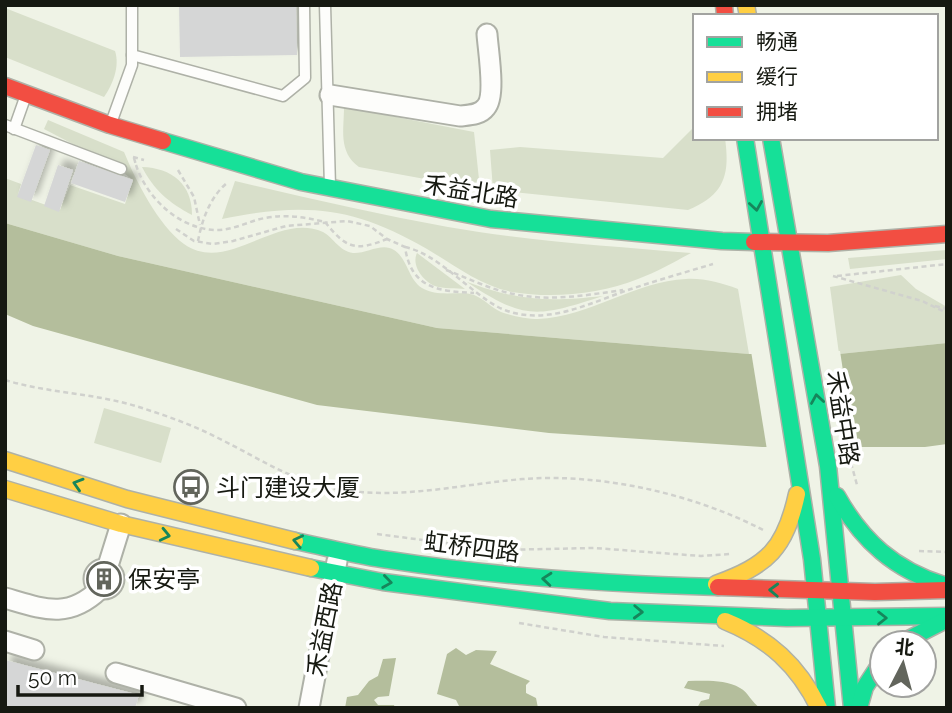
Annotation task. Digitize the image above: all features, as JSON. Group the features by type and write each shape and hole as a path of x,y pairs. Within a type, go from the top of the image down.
{"street":[{"path":"330,95 460,116 475,115 485,109 490,98 486,34"},
{"name":"禾益北路","path":"5,86 110,125 301,182 491,219 722,241 828,243 947,234"},
{"path":"745,140 816,590 827,708"},
{"name":"禾益中路","path":"771,140 828,466 852,708"},
{"name":"虹桥四路","path":"5,460 127,499 386,560 492,574 613,584 842,591 947,588"},
{"path":"828,466 835,493 862,537 904,570 947,588"},
{"path":"693,587 738,577 775,554 787,536 793,516 798,471"},
{"name":"虹桥四路","path":"5,489 121,524 383,582 610,611 819,618 947,618"},
{"path":"5,598 43,609 59,610 84,603 100,589 110,588 114,582 112,573 107,569 121,524"},
{"name":"禾益西路","path":"309,708 339,550"},
{"path":"691,614 721,619 746,628 767,640 785,655 801,674 819,708"},
{"path":"927,629 947,618"},
{"path":"5,641 34,650"},
{"path":"116,673 236,708"},
{"path":"859,708 868,682"}],"lane":[{"path":"110,125 132,65 132,5"},
{"path":"132,55 283,96 305,78 304,5"},
{"path":"325,5 330,188"},
{"path":"26,95 8,128 121,169"}],"path":[{"path":"136,165 159,202 188,225 219,230 264,218 296,215 325,222 343,242 352,246 371,246 387,239"},
{"path":"178,170 194,197 200,229"},
{"path":"198,241 210,205 222,187 232,179"},
{"path":"176,229 194,241 213,244 286,226 359,222 370,226 387,239 420,250 500,308 514,313 541,316 580,307 717,263"},
{"path":"405,247 406,258 419,280 431,287 447,291 476,293"},
{"path":"947,264 833,276 947,311"},
{"path":"443,268 511,294 535,298 583,296 630,289"},
{"path":"5,380 32,388 88,395 143,408 195,427 292,478 320,486 348,491 406,494 522,479 581,478 671,495 733,514 763,530"},
{"path":"828,466 852,463 857,487"},
{"path":"375,533 498,550 594,548 701,556 736,554"},
{"path":"912,550 947,552"}],"shaded area":[{"path":"5,8 115,51 115,75 104,97 5,57"},
{"path":"344,107 474,132 480,189 359,167 352,161 345,147"},
{"path":"48,120 124,152 141,189 165,226 184,244 201,252 218,252 288,229 306,228 323,232 344,250 353,253 384,247 394,250 402,258 417,284 429,291 474,295 501,312 534,319 576,312 667,281 706,280 738,289 749,354 437,328 118,256 5,223 5,178 21,184 18,195 60,210 70,185 125,204 133,180 113,165 44,129"},
{"path":"693,128 693,140 725,140 727,162 722,182 710,197 688,210 493,190 490,150 520,147 663,158"},
{"path":"142,167 171,174 178,180 188,195 192,215 163,195"},
{"path":"235,181 478,232 691,253 645,276 592,292 544,295 512,292 479,280 401,235 352,216 328,211 278,210 222,219"},
{"path":"5,223 118,256 437,328 749,354 839,354 947,343 947,444 925,447 762,447 549,433 317,405 33,326 5,314"},
{"path":"947,250 947,259 850,269 848,258"},
{"path":"417,253 465,289 442,288 431,284 422,277 417,267"},
{"path":"901,275 916,289 947,307 947,343 839,354 830,287"},
{"path":"467,282 502,293 534,298 603,296 562,308 532,311 504,304"},
{"path":"104,408 171,428 161,463 94,443"},
{"path":"456,648 466,655 476,650 497,651 490,664 530,681 526,685 526,693 536,698 538,708 460,708 456,700 437,694 447,654"},
{"path":"396,658 389,696 374,700 378,705 394,705 395,708 345,708 347,697 358,695 369,681 378,676 383,659"},
{"path":"688,681 714,681 734,685 743,690 760,708 697,708 701,701 709,699 710,694 684,688"}],"pier":[{"path":"751,351 840,351 855,450 767,450"}],"building":[{"path":"179,5 296,5 297,55 180,57"},
{"path":"36,145 50,150 31,202 17,197"},
{"path":"79,161 133,180 125,202 71,183"},
{"path":"58,165 73,170 59,212 44,206"},
{"path":"5,660 139,695 135,708 5,708"}],"traffic: fast":[{"path":"745,140 812,559 827,708"},
{"path":"771,140 828,466 852,708"},
{"path":"163,141 301,182 491,219 754,242"},
{"path":"837,496 857,527 882,552 910,571 944,585"},
{"path":"295,541 377,558 471,571 594,582 718,587"},
{"path":"311,568 383,582 610,611 787,618 947,616"},
{"path":"928,629 942,622"},
{"path":"859,708 868,682"}],"traffic: slow":[{"path":"746,5 748,14"},
{"path":"5,460 127,499 295,541"},
{"path":"5,489 121,524 311,568"},
{"path":"716,584 749,570 772,552 787,529 797,494"},
{"path":"725,621 755,636 781,655 802,679 819,708"}],"traffic: jam":[{"path":"724,5 725,14"},
{"path":"5,86 110,125 163,141"},
{"path":"754,242 828,243 947,234"},
{"path":"718,587 875,592 947,590"}],"place":[{"name":"斗门建设大厦","path":"191,487"},
{"name":"保安亭","path":"104,579"}]}
